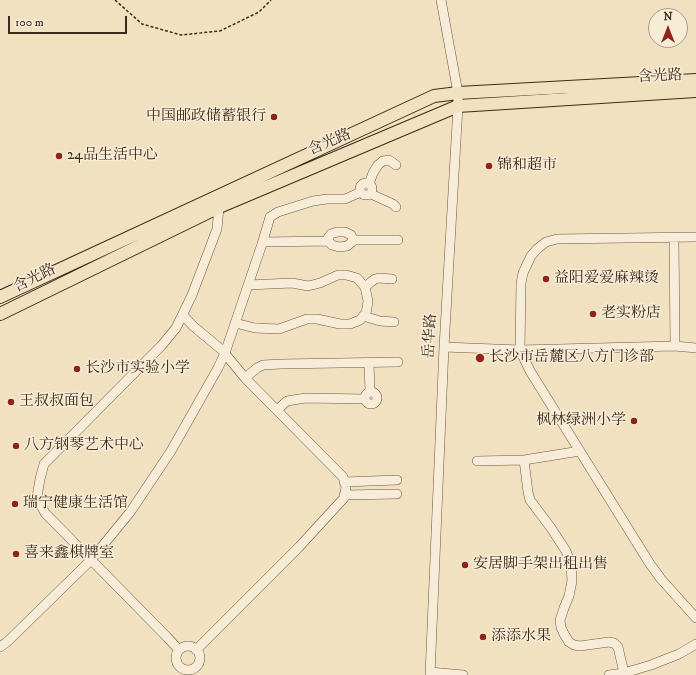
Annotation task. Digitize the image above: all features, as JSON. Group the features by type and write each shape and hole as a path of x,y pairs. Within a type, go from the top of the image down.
{"main road":[{"name":"含光路","path":"0,297 434,96 458,92 696,80"},
{"name":"含光路","path":"0,314 219,207 458,106 696,91"}],"street":[{"name":"岳华路","path":"430,674 444,348 458,106 458,92 441,0"},
{"path":"369,184 373,173 378,165 383,161 390,160 396,165"},
{"path":"361,192 360,188 362,185 365,183 369,184"},
{"path":"369,184 372,187 371,194"},
{"path":"361,192 367,196 371,194 393,204 396,207"},
{"path":"0,647 7,642 91,560 131,511 171,451 218,368 225,352 270,218 278,212 313,201 345,199 361,192"},
{"path":"179,650 45,513 37,497 44,464 162,345 176,328 192,296 217,229 219,207"},
{"path":"337,232 345,232 351,235 353,239 347,246 339,247 332,246 328,241 331,234 337,232"},
{"path":"674,238 675,346"},
{"path":"696,238 557,239 546,242 536,249 523,273 521,283 520,350 530,371 650,564 661,579 696,618"},
{"path":"352,240 398,240"},
{"path":"263,242 328,241"},
{"path":"235,323 255,328 279,329 307,319 350,324 360,320 366,313 368,301 365,287 357,278 346,275 338,275 320,284 308,286 292,283 248,285"},
{"path":"365,287 375,279 392,279"},
{"path":"183,315 193,326 225,352 245,378 343,477 346,487 344,498 298,547 196,650"},
{"path":"363,316 380,322 394,322"},
{"path":"444,348 520,350 675,346 696,348"},
{"path":"277,410 287,401 306,398 368,396 370,362"},
{"path":"245,378 257,368 264,365 398,362"},
{"path":"477,461 524,460 580,451"},
{"path":"524,460 530,500 566,551 571,565 572,581 569,596 560,620 564,634 569,642 574,645 580,646 609,642 614,643 618,647 624,673"},
{"path":"344,482 397,480"},
{"path":"344,495 397,494"},
{"path":"609,675 624,673 651,664 679,654 696,644"},
{"path":"185,646 193,647 196,650 199,652 201,659 198,666 189,673 178,665 176,657 179,650 185,646"},
{"path":"430,674 463,675"}],"path":[{"path":"115,0 142,24 181,35 220,31 259,12 270,0"}],"place":[{"name":"中国邮政储蓄银行","path":"274,117"},
{"name":"24品生活中心","path":"59,156"},
{"name":"锦和超市","path":"489,166"},
{"name":"益阳爱爱麻辣烫","path":"546,279"},
{"name":"老实粉店","path":"593,314"},
{"name":"长沙市岳麓区八方门诊部","path":"480,358"},
{"name":"长沙市实验小学","path":"77,369"},
{"name":"王叔叔面包","path":"11,402"},
{"name":"枫林绿洲小学","path":"634,421"},
{"name":"八方钢琴艺术中心","path":"16,446"},
{"name":"瑞宁健康生活馆","path":"15,504"},
{"name":"喜来鑫棋牌室","path":"16,554"},
{"name":"安居脚手架出租出售","path":"465,565"},
{"name":"添添水果","path":"483,637"}]}
